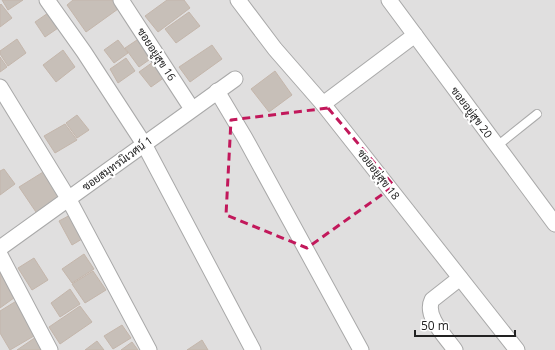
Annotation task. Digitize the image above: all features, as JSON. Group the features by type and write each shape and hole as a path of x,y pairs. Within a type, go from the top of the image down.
{"street":[{"path":"47,0 84,52 144,144 253,350"},
{"name":"ซอยอยู่สุข 16","path":"121,0 192,109"},
{"name":"ซอยอยู่สุข 18","path":"238,0 275,49 323,104 517,350"},
{"name":"ซอยอยู่สุข 20","path":"389,0 497,146 550,206 555,224"},
{"path":"323,104 415,35"},
{"name":"ซอยสมุทรนิเวศน์ 1","path":"0,248 235,79"},
{"path":"0,87 68,198 149,350"},
{"path":"217,91 245,138 361,350"},
{"path":"0,255 50,350"},
{"path":"455,350 432,316 430,304 432,300 460,278"}],"lane":[{"path":"497,146 537,114"}],"highlighted area":[{"path":"328,108 394,186 307,248 226,215 231,120"}],"shaded area":[{"path":"0,0 555,0 555,350 0,350"}],"building":[{"path":"2,0 23,0 8,10"},
{"path":"73,0 112,0 118,9 86,32 67,5"},
{"path":"167,0 184,0 190,8 158,32 145,16"},
{"path":"1,4 12,18 0,27 0,5"},
{"path":"51,11 61,26 45,37 35,22"},
{"path":"189,12 200,26 176,43 165,29"},
{"path":"143,36 156,55 139,67 125,48"},
{"path":"17,39 26,53 8,66 0,54 0,51"},
{"path":"118,40 128,53 114,63 104,50"},
{"path":"212,45 222,59 190,82 179,67"},
{"path":"63,50 75,67 56,82 43,65"},
{"path":"0,57 7,67 0,72"},
{"path":"126,58 135,71 118,83 110,69"},
{"path":"153,62 165,77 151,87 139,72"},
{"path":"275,71 292,95 269,112 251,89"},
{"path":"77,115 89,130 77,138 66,123"},
{"path":"65,124 77,140 55,153 44,136"},
{"path":"4,169 15,184 0,195 0,171"},
{"path":"48,169 66,196 38,215 19,187"},
{"path":"74,213 87,236 72,245 59,221"},
{"path":"84,254 94,269 72,283 62,269"},
{"path":"34,258 48,280 32,290 18,268"},
{"path":"93,271 106,290 85,303 72,284"},
{"path":"0,272 18,295 0,308"},
{"path":"70,289 80,304 60,317 51,303"},
{"path":"18,300 39,333 10,350 0,333 0,311"},
{"path":"80,306 92,322 60,344 49,327"},
{"path":"122,325 131,338 113,349 104,336"},
{"path":"36,337 45,350 17,350"},
{"path":"202,340 208,350 187,350"},
{"path":"97,341 104,350 85,350"},
{"path":"132,342 138,350 121,350"}]}
